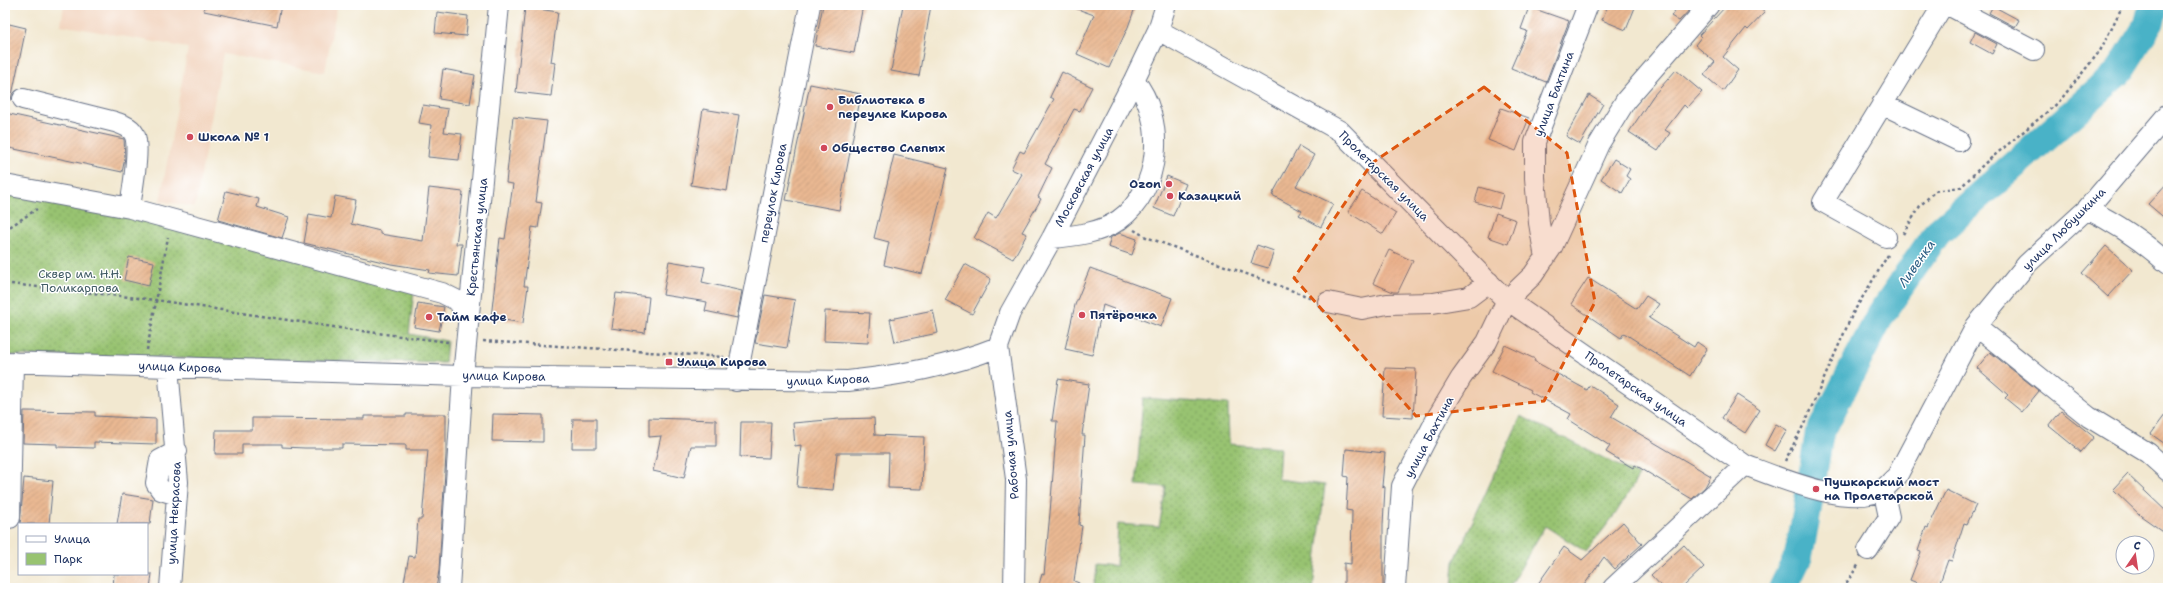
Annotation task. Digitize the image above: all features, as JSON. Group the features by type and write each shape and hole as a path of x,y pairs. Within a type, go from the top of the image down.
{"street":[{"name":"Крестьянская улица","path":"449,588 463,376 499,5"},
{"name":"переулок Кирова","path":"736,381 810,5"},
{"name":"Московская улица","path":"998,347 1010,313 1052,238 1134,80 1158,30 1166,5"},
{"name":"улица Бахтина","path":"1545,258 1539,223 1535,178 1535,142 1588,5"},
{"path":"1507,300 1533,275 1545,258 1566,219 1599,144 1626,100 1709,5"},
{"path":"1892,242 1823,202 1943,5"},
{"path":"1948,5 2034,50"},
{"name":"Пролетарская улица","path":"1158,30 1340,131 1507,300 1745,465 1783,480 1844,496 1874,492 1883,489"},
{"path":"1052,238 1090,232 1119,220 1134,206 1145,188 1155,150 1155,129 1150,108 1144,93 1134,80"},
{"path":"23,99 115,122 129,127 135,136 136,156 130,208"},
{"path":"1882,104 1959,141"},
{"name":"улица Любушкина","path":"1883,489 1897,476 1976,326 2027,264 2087,209 2168,114"},
{"path":"5,185 130,208 442,293 458,300 469,320"},
{"path":"2087,209 2116,223 2144,242 2168,264"},
{"path":"1328,302 1362,309 1387,304 1432,303 1468,296 1489,282"},
{"name":"улица Бахтина","path":"1395,588 1402,486 1437,418 1487,342 1507,300"},
{"path":"1976,326 2089,417 2148,453 2168,471"},
{"name":"улица Кирова","path":"9,362 463,376 848,382 900,376 945,366 998,347"},
{"name":"Рабочая улица","path":"998,347 1016,479 1014,588"},
{"path":"9,362 10,518"},
{"name":"улица Некрасова","path":"168,367 177,452 177,495 170,588"},
{"path":"1613,588 1745,465"},
{"path":"1868,550 1889,517 1883,489"}],"path":[{"path":"1783,480 1853,313 1892,242 1920,206 1935,191 1961,187 1984,164 2058,103 2100,51 2123,5"},
{"path":"5,230 42,206"},
{"path":"143,366 172,219"},
{"path":"1119,220 1146,237 1296,293 1328,302"},
{"path":"11,284 156,300"},
{"path":"1843,588 1868,550"}],"highlighted area":[{"path":"1484,87 1567,153 1595,302 1544,401 1416,416 1294,278 1372,163"}],"shaded area":[{"name":"Школа № 1","path":"64,5 337,5 325,72 223,54 195,207 160,201 188,48 61,25"}],"green space":[{"name":"Сквер им. Н.Н. Поликарпова","path":"5,191 130,213 414,292 409,334 447,341 445,363 5,355"},
{"path":"1143,398 1228,404 1229,444 1280,448 1278,479 1325,485 1313,588 1093,588 1095,564 1116,566 1118,524 1159,527 1166,487 1136,485"},
{"path":"1521,416 1639,476 1616,513 1586,552 1545,526 1509,588 1452,588 1454,562"}],"building":[{"path":"205,5 281,5 277,26 204,11"},
{"path":"823,5 863,5 854,53 815,46"},
{"path":"903,5 931,5 919,76 891,71"},
{"path":"1072,5 1136,5 1128,27 1109,68 1077,54 1094,15 1072,7"},
{"path":"1608,5 1636,5 1626,30 1602,20"},
{"path":"1679,5 1694,5 1679,21 1671,16"},
{"path":"1727,5 1757,5 1765,12 1748,30 1746,28 1723,57 1738,70 1723,91 1704,75 1715,62 1695,45 1701,37 1699,35"},
{"path":"1993,6 2019,20 2015,27 1989,13"},
{"path":"525,7 558,12 551,62 555,63 551,96 516,92"},
{"path":"1529,7 1569,21 1546,82 1511,68 1527,31 1521,29"},
{"path":"437,12 468,16 466,36 435,33"},
{"path":"5,23 26,28 11,100 5,99"},
{"path":"1975,32 1997,44 1992,54 1970,42"},
{"path":"443,69 475,75 470,104 439,99"},
{"path":"1676,70 1702,92 1687,108 1684,105 1665,130 1670,133 1658,151 1629,132 1653,96"},
{"path":"1062,72 1092,87 1080,111 1074,109 1045,164 1052,168 1038,197 1041,199 1022,232 1027,234 1013,259 974,238 988,213 996,218 1022,174 1011,169 1020,151 1024,153 1054,99 1050,97"},
{"path":"810,84 861,94 839,210 786,200"},
{"path":"1589,95 1603,104 1580,144 1566,136"},
{"path":"423,105 448,109 444,132 462,134 459,160 428,157 431,125 419,123"},
{"path":"1501,108 1529,118 1516,151 1488,140"},
{"path":"703,109 739,115 727,191 691,185"},
{"path":"5,113 124,139 125,158 122,172 5,147"},
{"path":"513,117 547,121 536,202 542,203 538,228 532,227 524,286 528,286 523,323 491,318 500,238 505,239 513,184 506,183"},
{"path":"1299,146 1314,155 1296,186 1333,204 1321,227 1299,215 1302,211 1272,195"},
{"path":"894,155 948,168 922,274 884,265 889,242 874,238"},
{"path":"1614,159 1630,169 1626,176 1630,179 1622,193 1601,179"},
{"path":"1167,176 1186,184 1173,216 1154,208"},
{"path":"2168,182 2168,221 2148,204"},
{"path":"1479,187 1503,194 1499,209 1475,202"},
{"path":"429,188 463,192 456,244 462,244 458,276 429,273 430,270 391,264 304,243 309,214 331,218 335,196 356,200 351,224 380,231 380,234 423,241"},
{"path":"226,191 259,199 257,207 289,217 282,238 218,220"},
{"path":"1362,191 1396,213 1383,234 1348,212"},
{"path":"1496,213 1516,220 1508,244 1488,237"},
{"path":"1120,233 1137,239 1132,255 1108,247 1111,237"},
{"path":"1257,245 1274,251 1268,268 1251,263"},
{"path":"2106,246 2133,270 2108,297 2082,273"},
{"path":"1389,250 1413,261 1398,292 1393,292 1373,283"},
{"path":"129,257 154,262 149,286 124,280"},
{"path":"669,261 705,267 702,282 742,291 737,318 705,311 707,302 663,295"},
{"path":"965,264 991,279 972,314 945,300"},
{"path":"1090,268 1172,298 1161,327 1103,305 1092,355 1065,349 1075,305"},
{"path":"1588,278 1637,309 1646,296 1659,304 1649,318 1694,347 1697,342 1707,349 1690,376 1624,333 1621,338 1571,304"},
{"path":"616,293 649,297 645,333 611,328"},
{"path":"765,295 795,300 787,348 755,343"},
{"name":"Тайм кафе","path":"418,303 444,307 439,331 414,327"},
{"path":"933,310 938,333 895,342 890,319"},
{"path":"825,311 870,313 868,343 824,341"},
{"path":"1505,345 1535,359 1534,361 1587,390 1590,385 1619,404 1611,417 1711,476 1705,487 1692,499 1635,465 1633,468 1606,452 1610,446 1568,419 1571,414 1530,392 1531,390 1492,371"},
{"path":"1990,352 2039,391 2022,412 2005,398 2008,395 1977,368"},
{"path":"1385,368 1416,369 1413,418 1382,416"},
{"path":"1058,379 1089,384 1082,435 1085,435 1079,525 1082,526 1074,581 1079,583 1079,588 1038,588 1042,574 1044,575 1050,513 1057,421 1052,421"},
{"path":"1737,395 1760,410 1745,433 1722,418"},
{"path":"24,411 95,412 95,416 156,419 156,444 94,442 94,448 57,447 57,444 23,443"},
{"path":"2061,411 2094,437 2081,452 2049,426"},
{"path":"2168,411 2168,446 2151,434"},
{"path":"406,414 446,414 446,455 439,571 436,588 404,582 409,556 415,557 418,519 422,519 428,450 406,450 406,445 342,444 342,448 305,448 282,447 282,444 242,444 242,454 215,454 216,430 252,430 252,418 364,419 364,416 406,416"},
{"path":"493,414 543,415 543,442 492,441"},
{"path":"649,418 716,420 716,446 691,446 684,478 653,471 661,436 649,437"},
{"path":"874,418 875,435 924,437 922,489 888,488 889,453 837,453 833,490 797,487 801,445 795,446 793,423"},
{"path":"573,419 596,419 596,448 572,448"},
{"path":"741,422 771,422 769,458 740,457"},
{"path":"1776,424 1787,430 1775,451 1765,445"},
{"path":"1346,449 1385,453 1382,486 1385,487 1383,525 1383,587 1344,586 1344,563 1351,564 1352,511 1346,510 1348,477 1344,476"},
{"path":"2127,474 2168,513 2168,535 2141,516 2113,489"},
{"path":"24,478 53,481 49,523 20,523"},
{"path":"1946,490 1976,505 1967,524 1964,523 1952,561 1948,560 1938,588 1930,588 1910,580 1921,552 1918,551 1926,527 1928,528"},
{"path":"122,494 153,499 150,524 117,523"},
{"path":"1623,522 1642,544 1615,569 1604,557 1582,588 1535,588 1564,547 1582,560"},
{"path":"1684,545 1704,567 1682,588 1663,588 1651,575"},
{"path":"152,574 150,588 113,588 114,575"}],"waterway":[{"name":"Ливенка","path":"1783,588 1798,557 1819,435 1881,314 1937,233 2118,73 2150,22 2154,5"}],"place":[{"name":"Библиотека в переулке Кирова","path":"830,107"},
{"name":"Школа № 1","path":"190,137"},
{"name":"Общество Слепых","path":"824,148"},
{"name":"Ozon","path":"1169,184"},
{"name":"Казацкий","path":"1170,196"},
{"name":"Пятёрочка","path":"1082,315"},
{"name":"Тайм кафе","path":"429,317"},
{"name":"Улица Кирова","path":"669,362"},
{"name":"Пушкарский мост на Пролетарской","path":"1816,489"}]}
